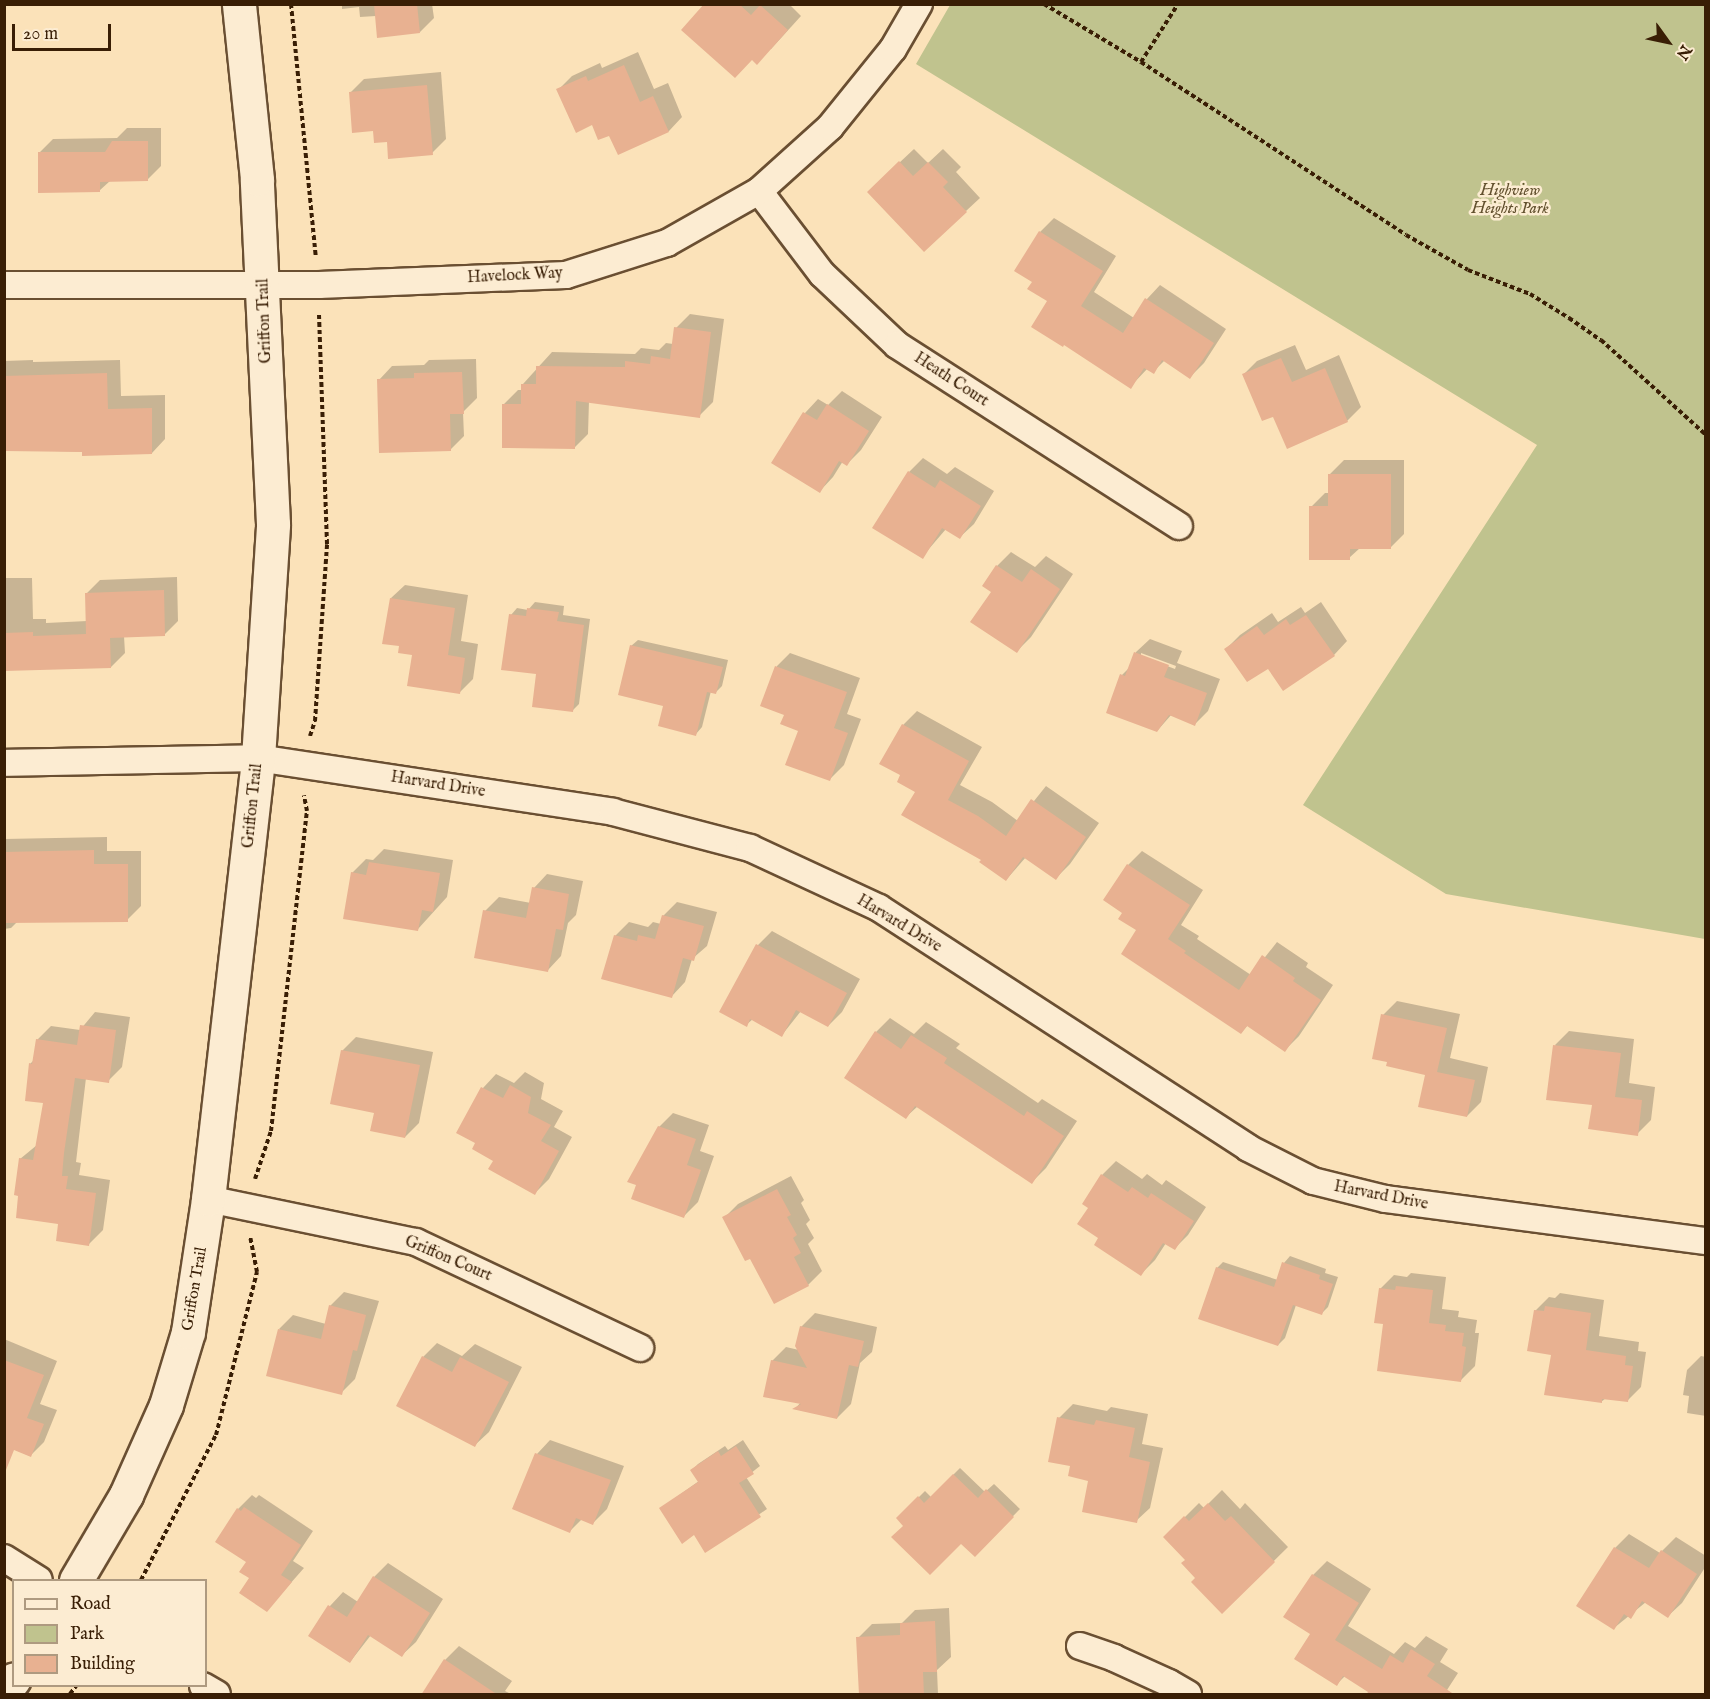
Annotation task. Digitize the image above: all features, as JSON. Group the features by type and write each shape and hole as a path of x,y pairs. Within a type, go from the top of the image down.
{"street":[{"name":"Griffon Trail","path":"77,1579 126,1496 165,1405 188,1332 208,1199 258,758 273,524 256,168 239,4"},
{"name":"Havelock Way","path":"4,285 318,285 566,275 667,243 759,191 830,127 893,49 919,4"},
{"name":"Heath Court","path":"759,191 822,274 897,345 1179,526"},
{"name":"Harvard Drive","path":"4,764 258,758 613,812 750,848 879,909 1248,1148 1313,1181 1386,1199 1706,1241"},
{"name":"Griffon Court","path":"208,1199 416,1242 640,1348"},
{"path":"4,1558 36,1579"},
{"path":"1080,1646 1114,1658 1169,1683 1188,1695"}],"path":[{"path":"291,4 318,285 327,544 315,721 299,764"},
{"path":"1044,4 1141,62 1406,235 1467,270 1530,294 1569,318 1601,340 1706,435"},
{"path":"1141,62 1178,4"}],"green space":[{"name":"Highview Heights Park","path":"950,5 1705,5 1705,939 1446,894 1303,805 1537,445 916,64"}],"building":[{"path":"374,4 417,4 420,33 377,38"},
{"path":"704,4 739,4 751,15 760,5 788,30 757,65 752,60 735,78 681,30"},
{"path":"624,65 640,102 653,96 669,132 618,155 609,136 598,140 592,125 576,133 556,89 586,76 588,81"},
{"path":"427,85 433,155 388,159 387,142 374,143 373,131 352,133 349,92"},
{"path":"112,141 148,141 148,181 100,182 100,192 38,193 38,152 105,152"},
{"path":"899,161 913,176 928,162 948,182 943,187 967,212 924,252 867,192"},
{"path":"1039,231 1103,271 1081,306 1123,333 1145,298 1214,343 1190,379 1162,360 1154,374 1144,368 1131,389 1064,345 1063,347 1031,327 1047,301 1027,289 1032,282 1014,271"},
{"path":"674,327 711,332 700,418 576,401 575,449 502,448 502,404 521,404 521,384 536,384 536,366 625,367 625,361 650,364 651,356 670,359"},
{"path":"1281,358 1292,382 1325,368 1348,422 1287,449 1273,417 1262,421 1242,374"},
{"path":"462,372 464,414 450,414 451,451 379,453 377,379 414,378 414,373"},
{"path":"107,373 108,409 152,408 152,454 82,456 82,452 4,451 4,376"},
{"path":"827,404 869,431 847,466 839,461 820,493 771,463 803,412 817,420"},
{"path":"908,471 935,488 940,480 981,506 960,539 942,528 923,559 872,528"},
{"path":"1328,474 1391,474 1391,549 1350,549 1350,560 1309,560 1309,506 1328,506"},
{"path":"996,565 1022,582 1031,569 1060,589 1017,653 970,622 991,592 982,586"},
{"path":"164,590 165,636 110,638 111,668 4,671 4,633 33,632 33,636 86,634 85,593"},
{"path":"390,598 455,608 448,655 465,658 460,694 407,686 412,655 398,653 399,646 382,644"},
{"path":"527,608 559,612 557,621 584,625 573,712 532,707 536,674 501,670 509,614 526,616"},
{"path":"1306,615 1335,656 1283,691 1268,669 1247,682 1224,649 1257,626 1264,635 1286,619 1290,625"},
{"path":"630,645 723,667 716,694 707,692 696,736 658,726 663,706 618,695"},
{"path":"1134,652 1169,665 1164,677 1207,693 1195,726 1169,715 1157,732 1106,713 1120,674 1125,676"},
{"path":"775,666 847,692 834,728 848,733 830,781 785,765 798,731 780,724 784,715 760,706"},
{"path":"902,724 969,761 948,800 978,816 1006,836 1031,799 1086,837 1056,880 1023,857 1006,881 979,862 981,860 901,815 915,792 897,782 900,775 879,764"},
{"path":"94,850 94,864 128,864 128,922 4,923 4,852"},
{"path":"369,862 440,873 433,912 422,910 418,931 343,919 351,872 366,875"},
{"path":"1127,864 1190,905 1168,939 1186,951 1184,953 1239,990 1262,955 1295,978 1293,981 1321,1000 1285,1052 1247,1026 1241,1034 1121,954 1136,930 1118,919 1122,913 1103,900"},
{"path":"532,887 569,894 563,930 556,929 548,972 474,958 483,910 526,918"},
{"path":"662,915 704,926 694,961 683,958 672,998 601,979 614,935 637,941 638,935 655,939"},
{"path":"756,944 847,993 828,1027 796,1010 782,1037 750,1019 747,1027 719,1012"},
{"path":"1381,1014 1447,1028 1437,1072 1475,1080 1467,1117 1418,1107 1425,1075 1386,1066 1387,1062 1372,1059"},
{"path":"80,1025 116,1030 109,1083 75,1078 64,1153 62,1176 68,1176 66,1189 96,1193 89,1246 56,1241 58,1224 16,1218 18,1196 14,1195 19,1158 33,1160 43,1103 25,1101 29,1063 32,1064 36,1039 77,1045"},
{"path":"875,1031 901,1049 911,1035 947,1058 944,1063 1024,1116 1027,1111 1064,1136 1032,1184 915,1106 906,1119 844,1078"},
{"path":"1553,1045 1621,1053 1615,1097 1642,1100 1638,1136 1588,1129 1592,1105 1546,1100"},
{"path":"341,1050 420,1065 405,1138 370,1131 374,1113 330,1104"},
{"path":"510,1085 531,1097 528,1113 551,1125 541,1141 559,1151 535,1195 488,1169 493,1161 472,1149 475,1143 456,1133 481,1087 503,1098"},
{"path":"658,1126 696,1139 687,1165 701,1170 684,1218 631,1199 636,1185 627,1182"},
{"path":"1101,1174 1128,1192 1132,1187 1148,1198 1151,1193 1194,1221 1175,1250 1163,1243 1141,1276 1094,1245 1098,1238 1077,1224 1088,1208 1082,1204"},
{"path":"777,1189 791,1215 787,1217 797,1235 793,1238 801,1253 794,1257 809,1286 774,1304 750,1259 745,1261 722,1217"},
{"path":"1282,1262 1320,1275 1319,1279 1333,1284 1322,1315 1293,1305 1278,1346 1198,1319 1216,1267 1274,1287"},
{"path":"1396,1286 1433,1290 1429,1323 1446,1325 1445,1331 1464,1333 1462,1346 1466,1347 1461,1382 1377,1371 1383,1324 1374,1323 1379,1288 1395,1290"},
{"path":"329,1305 366,1315 357,1351 353,1350 342,1395 266,1376 278,1329 321,1339"},
{"path":"1545,1306 1591,1313 1586,1350 1626,1356 1625,1365 1633,1366 1628,1402 1602,1399 1602,1403 1544,1395 1551,1355 1527,1351 1534,1310 1544,1311"},
{"path":"800,1326 864,1341 858,1367 849,1365 837,1419 792,1409 801,1404 763,1397 771,1360 807,1368 795,1346"},
{"path":"422,1356 452,1372 460,1357 509,1382 475,1447 396,1406"},
{"path":"4,1360 44,1375 27,1418 44,1424 31,1457 14,1450 6,1470"},
{"path":"1057,1417 1094,1425 1096,1420 1135,1428 1129,1457 1150,1462 1137,1523 1082,1512 1088,1481 1068,1476 1070,1466 1048,1462"},
{"path":"736,1446 754,1474 739,1483 761,1517 705,1553 694,1535 682,1544 659,1508 698,1482 690,1470 718,1451 721,1456"},
{"path":"535,1453 611,1480 593,1525 576,1518 570,1533 512,1509"},
{"path":"953,1474 978,1498 986,1489 1014,1517 975,1557 961,1544 930,1575 891,1537 903,1526 896,1518 918,1496 924,1503"},
{"path":"1208,1503 1225,1521 1231,1516 1275,1562 1222,1614 1191,1582 1195,1578 1181,1563 1185,1560 1163,1537 1184,1516 1189,1521"},
{"path":"244,1507 301,1545 281,1575 292,1582 267,1612 239,1593 249,1578 239,1572 246,1562 215,1542 237,1508 241,1511"},
{"path":"1614,1547 1649,1568 1661,1550 1697,1574 1668,1618 1642,1601 1631,1619 1624,1614 1614,1630 1576,1606"},
{"path":"1312,1574 1359,1603 1335,1640 1382,1669 1390,1655 1403,1663 1411,1649 1435,1664 1427,1676 1455,1695 1366,1695 1368,1692 1343,1676 1337,1686 1294,1659 1310,1634 1283,1617"},
{"path":"373,1576 430,1613 402,1657 368,1635 350,1663 308,1636 328,1605 347,1617"},
{"path":"935,1621 937,1672 923,1672 924,1695 859,1695 856,1637 900,1635 900,1623"},
{"path":"444,1659 498,1695 421,1695"}]}
